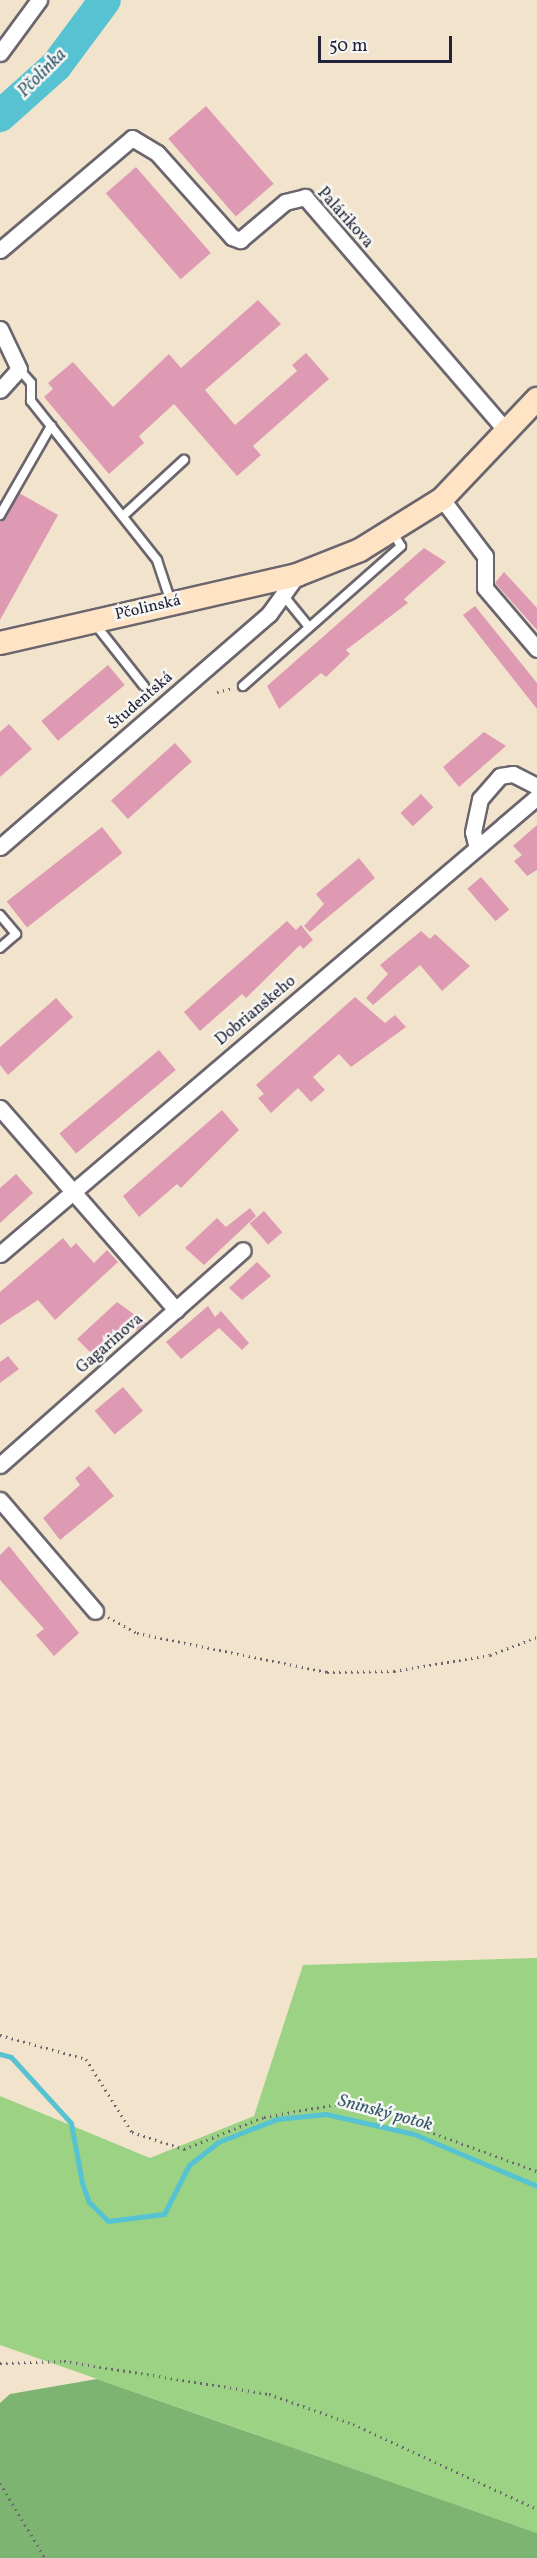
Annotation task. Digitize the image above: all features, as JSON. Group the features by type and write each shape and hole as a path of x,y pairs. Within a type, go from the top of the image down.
{"main road":[{"name":"Pčolinská","path":"0,643 171,602 297,575 391,530 442,499 537,399"}],"street":[{"path":"0,53 39,0"},
{"name":"Palárikova","path":"0,250 132,138 157,153 240,240 285,202 305,197 506,431"},
{"path":"0,329 19,369 0,390"},
{"path":"442,499 485,556 485,588 537,649"},
{"name":"Študentská","path":"0,847 269,614 297,575"},
{"path":"477,848 473,832 480,799 500,776 513,774 537,786"},
{"name":"Dobrianskeho","path":"0,1254 72,1190 537,797"},
{"path":"0,1108 176,1310"},
{"name":"Gagarinova","path":"0,1465 243,1250"},
{"path":"0,1500 95,1611"}],"lane":[{"path":"19,369 31,383 31,401 157,560 171,602"},
{"path":"0,515 51,426"},
{"path":"123,516 184,460"},
{"path":"243,686 401,546 391,530"},
{"path":"283,595 309,627"},
{"path":"93,621 144,686"},
{"path":"0,915 16,934 0,948"}],"path":[{"path":"95,1611 137,1633 327,1672 437,1664 490,1655 537,1637"},
{"path":"0,2035 86,2059 132,2132 184,2149 264,2117 349,2102 537,2171"},
{"path":"0,2363 64,2361 269,2394 353,2424 537,2509"},
{"path":"0,2483 45,2558"}],"green space":[{"path":"537,1958 537,2533 0,2345 0,2096 150,2158 254,2116 303,1965"},
{"path":"97,2379 537,2533 537,2558 0,2558 0,2403 10,2394"}],"water":[{"path":"107,0 115,0 69,64 0,133 0,124 63,60"}],"building":[{"path":"206,106 274,184 236,217 168,139"},
{"path":"136,167 211,253 181,279 106,193"},
{"path":"258,300 281,324 205,390 235,425 297,371 292,365 306,353 329,379 253,446 261,455 237,476 174,404 139,436 144,443 109,474 44,397 53,389 48,383 73,362 113,407 169,354 181,368"},
{"path":"19,493 58,515 0,620 0,521"},
{"path":"424,548 446,562 404,599 408,603 346,650 350,654 326,677 321,673 279,709 267,686"},
{"path":"504,572 537,608 537,630 495,583"},
{"path":"475,606 537,683 537,709 463,615"},
{"path":"108,665 125,685 58,741 41,721"},
{"path":"9,724 32,749 0,777 0,732"},
{"path":"484,732 506,746 459,787 443,767"},
{"path":"175,743 192,762 128,819 111,801"},
{"path":"421,794 433,807 413,826 401,813"},
{"path":"537,825 537,870 527,876 514,861 522,855 513,846"},
{"path":"102,827 122,853 27,927 7,901"},
{"path":"359,858 375,878 310,932 304,926 324,904 316,894"},
{"path":"481,877 509,909 496,921 467,889"},
{"path":"287,921 296,930 301,925 313,940 303,949 300,945 246,998 242,994 200,1031 184,1012"},
{"path":"421,931 430,939 435,934 470,966 442,991 420,965 373,1005 366,998 388,974 380,965"},
{"path":"355,997 385,1023 395,1015 406,1027 351,1067 339,1054 313,1077 325,1090 311,1102 298,1088 271,1113 258,1098 264,1094 256,1085"},
{"path":"56,998 73,1017 8,1075 0,1065 0,1047"},
{"path":"159,1050 176,1070 76,1153 59,1134"},
{"path":"222,1110 239,1130 181,1188 177,1184 139,1217 123,1196"},
{"path":"16,1174 33,1193 0,1223 0,1188"},
{"path":"250,1208 256,1216 204,1265 185,1248 217,1218 226,1227"},
{"path":"264,1211 282,1232 268,1245 250,1223"},
{"path":"63,1238 71,1248 76,1243 94,1263 107,1250 118,1262 55,1320 38,1300 0,1325 0,1292"},
{"path":"257,1262 271,1276 242,1300 229,1288"},
{"path":"117,1302 146,1323 136,1331 129,1325 95,1357 77,1339"},
{"path":"208,1306 215,1317 221,1311 249,1343 242,1350 219,1328 181,1359 166,1342"},
{"path":"8,1356 19,1369 0,1383 0,1362"},
{"path":"123,1387 143,1411 115,1435 95,1411"},
{"path":"89,1466 114,1496 60,1540 43,1518 80,1485 75,1478"},
{"path":"9,1546 79,1633 54,1656 36,1635 44,1629 0,1580 0,1555"}],"waterway":[{"name":"Pčolinka","path":"0,116 56,66 105,0"},
{"name":"Sninský potok","path":"0,2054 11,2057 71,2123 82,2183 89,2202 108,2221 164,2214 189,2165 218,2142 277,2119 326,2114 414,2134 537,2186"}]}
